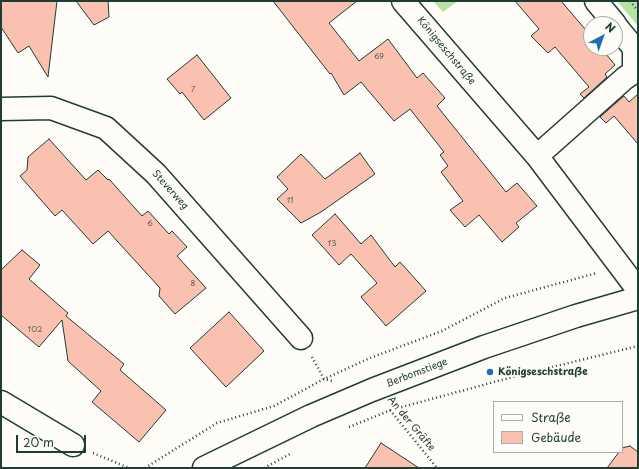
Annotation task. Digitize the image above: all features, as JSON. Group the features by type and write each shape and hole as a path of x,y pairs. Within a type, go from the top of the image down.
{"street":[{"name":"Königseschstraße","path":"403,1 516,134 537,156 638,290"},
{"path":"596,1 608,16"},
{"path":"537,156 625,78 636,72 634,48 623,34"},
{"name":"Steverweg","path":"1,109 51,108 106,128 156,174 301,338"},
{"name":"Berbomstiege","path":"204,468 311,416 372,390 484,347 576,316 638,298"},
{"path":"1,402 74,445"}],"path":[{"path":"630,1 638,11"},
{"path":"145,468 217,423 274,406 324,379 370,358 442,331 505,298 620,267"},
{"path":"301,338 324,379 338,382"},
{"path":"343,429 391,410 520,375 638,346"},
{"name":"An der Gräfte","path":"372,390 391,410 437,468"},
{"path":"74,445 129,468"},
{"path":"264,468 296,451"}],"green space":[{"path":"433,1 458,1 443,12"},
{"path":"617,1 638,1 638,26"}],"building":[{"path":"1,1 57,1 48,77 29,46 18,53 1,27"},
{"path":"76,1 108,1 109,17 94,25"},
{"path":"273,1 357,1 329,23 359,61 388,39 417,78 423,73 445,98 437,106 506,192 517,183 537,206 516,223 519,227 502,242 479,215 465,227 450,210 463,201 441,172 448,166 440,155 444,152 410,109 394,121 361,82 344,95 331,73 330,74"},
{"path":"515,1 561,1 583,27 583,56 608,56 615,65 605,74 607,77 584,98 580,94 589,87 555,47 548,53 531,36 539,29"},
{"path":"197,55 231,98 204,120 182,92 180,94 167,79"},
{"path":"638,94 638,144 614,116 606,123 600,117 624,96 629,102"},
{"path":"49,139 86,180 98,170 108,180 109,179 142,216 148,211 169,234 172,231 187,247 177,256 206,288 175,314 159,296 160,288 108,231 93,244 62,210 55,216 20,176 27,170 28,157"},
{"path":"360,153 375,174 321,212 301,223 277,199 288,189 277,177 301,154 325,179"},
{"path":"335,214 361,244 371,235 395,267 400,262 426,291 386,326 361,297 377,283 351,254 339,265 312,235"},
{"path":"22,250 40,265 29,279 68,313 66,316 124,364 120,370 166,410 139,442 92,402 101,391 68,361 62,320 39,347 1,315 1,270"},
{"path":"229,312 264,351 226,387 190,348"},
{"path":"381,443 419,468 365,468"},
{"path":"630,446 638,452 638,468 607,468 618,453 623,453 623,448"}],"place":[{"name":"Königseschstraße","path":"490,372"}]}
